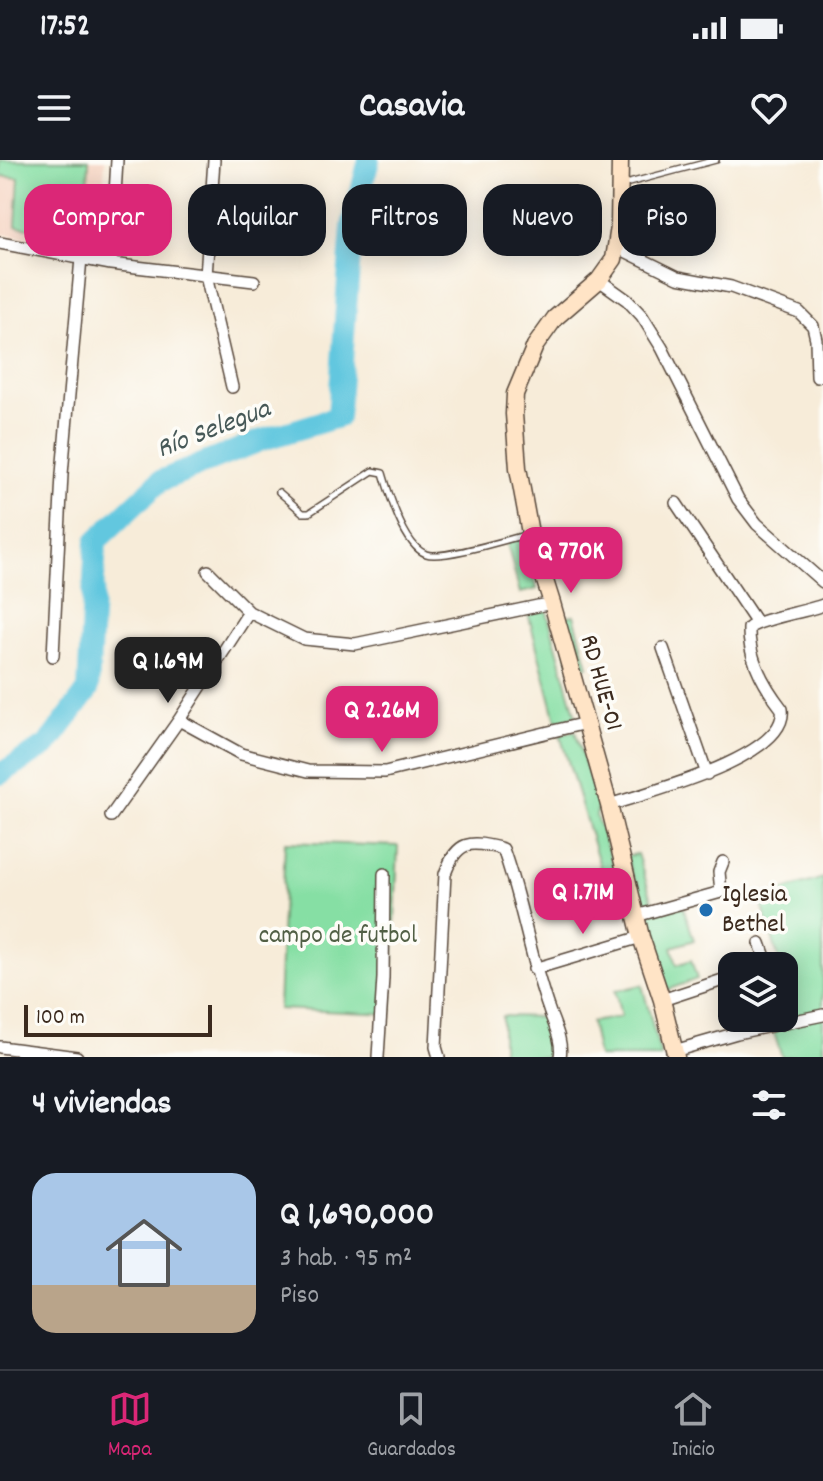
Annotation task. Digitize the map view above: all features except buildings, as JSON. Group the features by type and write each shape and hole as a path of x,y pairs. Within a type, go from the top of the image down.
{"street":[{"path":"111,264 117,160"},
{"path":"214,160 206,276 232,387"},
{"name":"RD HUE-01","path":"620,160 620,184"},
{"name":"RD HUE-01","path":"618,226 614,259 599,280 555,318 535,346 515,394 514,414 518,468 530,533 609,805 641,937 662,1000 675,1054"},
{"path":"0,243 111,264 254,281"},
{"path":"617,247 678,277 731,287 799,312 813,326 817,377"},
{"path":"53,656 62,474 81,258"},
{"path":"599,280 627,300 642,316 662,348 738,499 757,524 823,582"},
{"path":"676,503 756,622"},
{"path":"208,571 249,612 304,639 355,644 552,603"},
{"path":"609,805 707,774 775,733 781,725 782,709 765,688 749,639 749,628 756,622 803,613 823,605"},
{"path":"111,816 179,720 249,612"},
{"path":"663,648 707,774"},
{"path":"179,720 241,754 308,771 385,772 586,723"},
{"path":"439,1057 436,1047 445,874 451,855 461,847 483,844 503,849 534,969 560,1042 560,1057"},
{"path":"636,916 721,892 719,872 723,862"},
{"path":"378,1057 383,978 384,874"},
{"path":"534,969 641,937"},
{"path":"760,943 763,952"},
{"path":"662,1000 718,982"},
{"path":"675,1054 737,1033 823,1015"},
{"path":"0,1047 77,1057"}],"lane":[{"path":"624,184 716,160"},
{"path":"279,492 303,513 309,513 379,470 383,473 398,518 415,547 424,554 435,556 530,533"}],"shaded area":[{"path":"0,160 105,160 103,184 24,184 24,237 0,234"}],"green space":[{"path":"0,160 89,160 88,184 24,184 24,227 16,226 19,178 0,176"},
{"path":"523,536 537,589 520,593 506,539"},
{"path":"545,605 576,717 556,721 527,609"},
{"path":"574,615 588,666 572,669 557,618"},
{"path":"575,731 598,806 596,816 616,873 603,876 560,735"},
{"name":"campo de futbol","path":"285,842 398,846 391,1014 278,1009"},
{"path":"637,854 654,905 642,908 626,856"},
{"path":"823,878 823,1055 782,1057 774,1032 798,1032 798,952 777,952 760,898"},
{"path":"682,903 694,940 672,947 677,965 691,960 697,979 667,990 642,914"},
{"path":"642,985 661,1057 598,1057 591,1022 621,1017 615,991"},
{"path":"502,1016 544,1017 553,1046 553,1057 502,1057"}],"waterway":[{"name":"Río Selegua","path":"0,774 47,745 88,690 96,541 160,481 262,440 338,417 352,226 369,160"}],"place":[{"name":"Iglesia Bethel","path":"706,910"}]}
